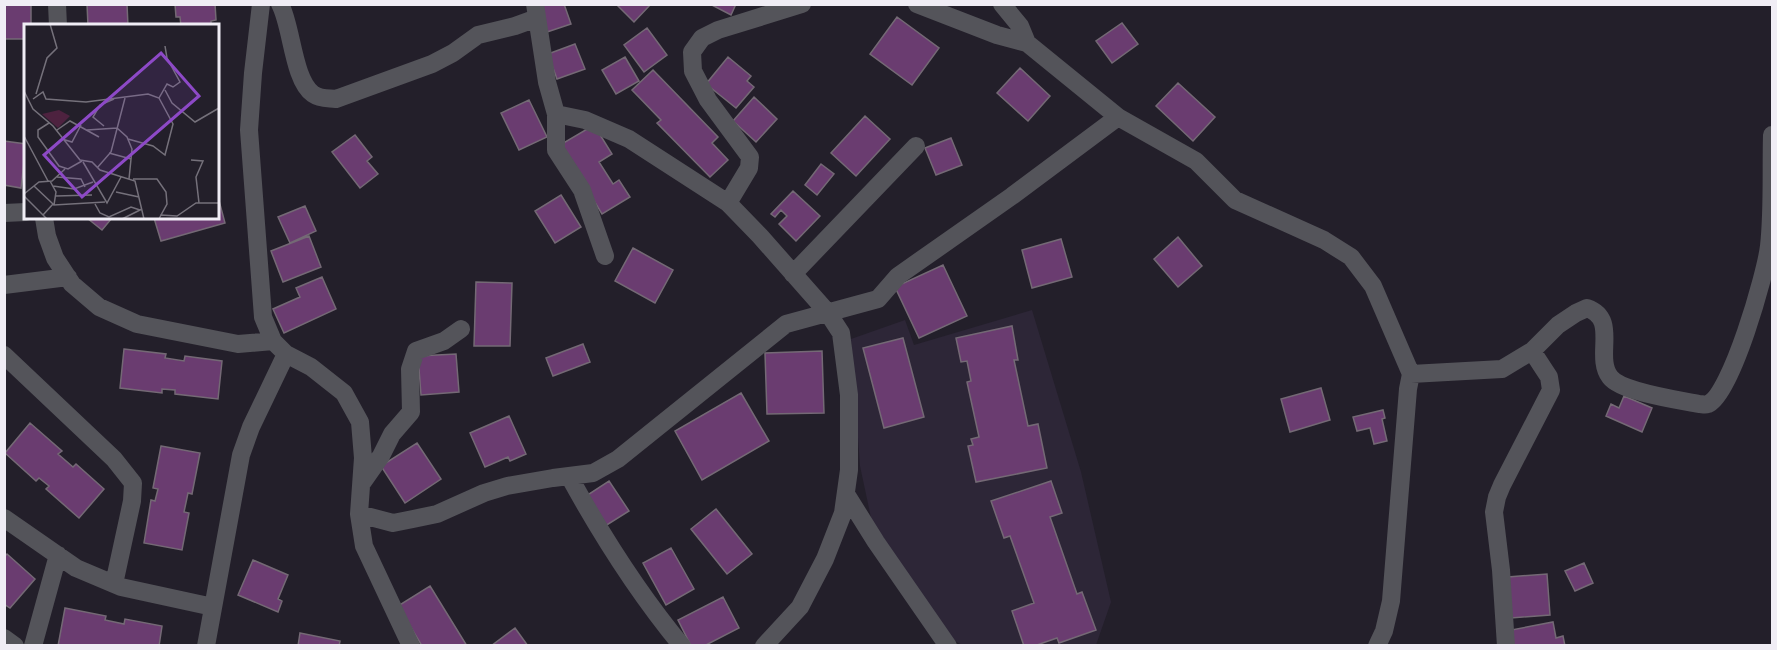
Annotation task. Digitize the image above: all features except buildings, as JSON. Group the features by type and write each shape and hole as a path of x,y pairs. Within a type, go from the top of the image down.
{"street":[{"path":"57,4 58,24"},
{"path":"206,645 241,455 279,347 263,317 249,130 261,4"},
{"path":"280,4 303,82 311,92 321,98 336,99 432,64 453,53 478,35 515,26 536,11 547,82 556,114 556,150 582,190 604,256"},
{"path":"728,203 749,168 750,157 708,100 693,71 692,52 702,38 718,30 802,4"},
{"path":"917,4 997,35 1027,43 1118,117 1196,160 1235,200 1324,240 1351,257 1373,286 1411,374 1391,601 1384,631 1377,645"},
{"path":"1002,4 1020,26 1027,43"},
{"path":"556,114 585,120 630,139 728,203 828,313 841,333 849,395 849,470 843,513 825,559 800,607 764,645"},
{"path":"359,514 393,523 437,514 484,493 507,486 593,473 618,459 786,324 878,299 898,276 1012,196 1118,117"},
{"path":"1411,374 1502,369 1532,351 1558,325 1587,308 1596,311 1603,319 1605,330 1603,364 1611,378 1622,386 1698,405 1708,404 1717,396 1731,372 1766,266 1769,244 1773,135"},
{"path":"793,274 916,146"},
{"path":"4,213 24,212"},
{"path":"44,219 47,236 55,258 72,284 99,308 137,324 238,344 279,347 311,367 344,393 360,422 363,458 359,514 364,546 411,645"},
{"path":"4,285 68,277"},
{"path":"361,484 381,456 392,434 411,412 410,369 416,351 444,341 461,329"},
{"path":"1506,645 1494,512 1502,485 1551,390 1548,377 1532,351"},
{"path":"4,355 114,459 133,483 132,501 114,584"},
{"path":"569,476 622,565 682,645"},
{"path":"846,494 876,542 948,645"},
{"path":"4,518 76,568 121,587 213,607"},
{"path":"33,645 58,555"},
{"path":"4,638 15,645"}],"shaded area":[{"path":"1032,310 1081,472 1111,602 1096,645 964,646 955,641 873,527 860,466 851,339 905,320 914,345"}]}
